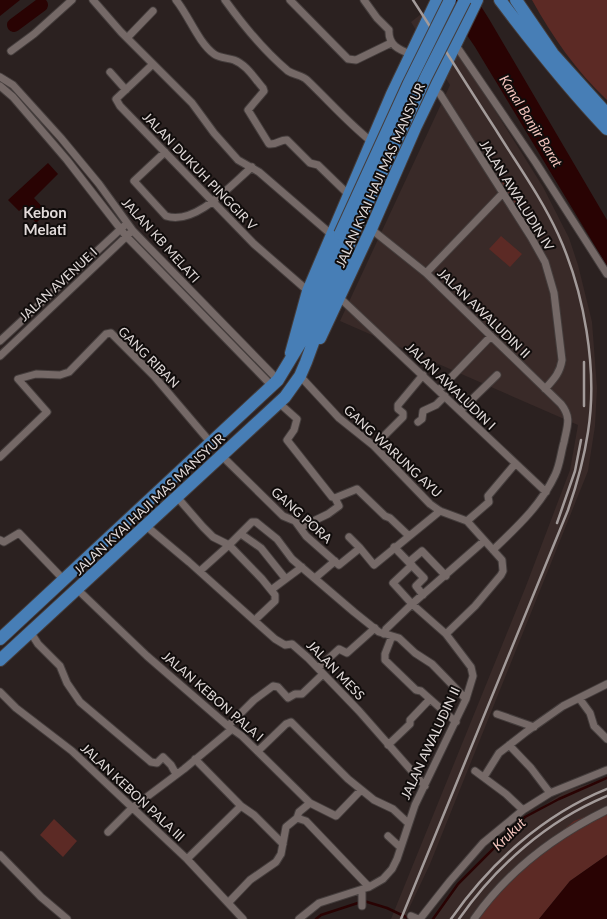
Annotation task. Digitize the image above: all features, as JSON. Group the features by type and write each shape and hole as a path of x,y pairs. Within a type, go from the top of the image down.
{"main road":[{"path":"434,5 442,0"},
{"name":"JALAN KYAI HAJI MAS MANSYUR","path":"291,357 290,351 308,291 450,0"},
{"name":"JALAN KYAI HAJI MAS MANSYUR","path":"0,660 31,633 145,525 280,403 300,376 353,234 426,77 465,0"},
{"name":"JALAN KYAI HAJI MAS MANSYUR","path":"307,360 328,323 434,88 477,0"},
{"path":"500,0 545,60 576,97 607,129"},
{"path":"516,0 552,54 607,114"},
{"name":"JALAN KYAI HAJI MAS MANSYUR","path":"0,639 275,383 287,366 304,337 336,234 350,196 404,69 434,5"},
{"path":"404,69 411,68 424,72 429,77 434,88"}],"street":[{"path":"11,51 34,34 72,0"},
{"path":"93,0 127,38 192,103 214,133 238,160 252,167 336,234"},
{"path":"176,0 190,18 204,45 214,54 234,60 246,67 263,88 264,91 262,95 248,110 269,144 278,144 288,140 310,163 318,166 350,196"},
{"path":"290,0 350,59 356,60 391,43"},
{"path":"364,0 377,18 389,30 388,38 391,43 411,54"},
{"path":"226,1 243,25 277,60 289,71 306,79 341,116 372,142"},
{"path":"127,38 153,11"},
{"path":"457,41 607,274"},
{"name":"JALAN DUKUH PINGGIR V","path":"153,64 116,99 120,106 254,244 308,291"},
{"path":"110,72 126,90"},
{"name":"JALAN KB MELATI","path":"0,77 13,85 74,153 99,184 133,231 275,383"},
{"name":"JALAN KB MELATI","path":"0,86 13,97 67,160 126,236 275,383"},
{"name":"JALAN AWALUDIN IV","path":"434,88 440,94 545,262 554,293 562,360 560,370 556,377 545,389"},
{"path":"165,152 134,180 135,183 166,216 180,219 192,214 212,201 252,167"},
{"path":"67,160 74,153"},
{"path":"426,273 503,193"},
{"name":"JALAN AVENUE I","path":"0,341 127,223"},
{"name":"JALAN AWALUDIN II","path":"371,229 426,273 567,412 568,423 556,474 546,492"},
{"name":"JALAN AVENUE I","path":"0,356 133,231"},
{"name":"JALAN AWALUDIN I","path":"340,296 546,492"},
{"name":"GANG RIBAN","path":"0,457 47,412 18,378 36,374 60,375 68,372 106,334 111,333 154,376 211,443"},
{"path":"438,390 491,336"},
{"path":"374,446 402,417 403,413 398,409 398,404 423,375"},
{"path":"460,411 497,375"},
{"name":"GANG WARUNG AYU","path":"300,376 339,418 374,446 430,504 440,510 467,521 492,550"},
{"path":"418,422 422,419 423,411 436,404 445,396"},
{"path":"280,403 297,419 294,430 287,440 315,477 332,497 335,498 339,506 328,514 301,527"},
{"name":"GANG PORA","path":"222,456 283,516 295,521 301,527 306,536 335,561 341,565 360,548"},
{"path":"467,521 489,502 488,496 515,464"},
{"path":"335,498 357,489 385,516 390,518 409,536"},
{"path":"446,634 475,606 501,575 503,571 502,560 492,550 522,522 546,492"},
{"path":"177,497 202,527 213,537 229,545 275,596 275,601 255,620"},
{"path":"349,536 374,565 440,510"},
{"path":"200,571 252,522 256,522 277,539 292,559 375,628 384,634 399,638 415,653 432,664 466,699"},
{"name":"JALAN MESS","path":"145,525 285,645 293,644 359,711 425,786"},
{"path":"0,540 4,542 15,534 19,533 64,580"},
{"path":"241,534 260,548 285,578"},
{"path":"384,634 386,629 412,604 446,576 484,541"},
{"path":"394,547 424,578 416,586 423,595"},
{"path":"410,563 422,551 446,576"},
{"path":"315,578 335,561"},
{"name":"JALAN AWALUDIN II","path":"299,919 319,903 363,899 369,887 383,879 392,869 397,859 415,805 466,699 473,676 472,671 446,634 412,604 393,583 410,563"},
{"path":"271,590 285,578 302,567"},
{"name":"JALAN KEBON PALA I","path":"78,588 147,656 258,751 310,803 336,816 362,790"},
{"path":"318,668 339,648 347,653 375,628"},
{"path":"31,633 38,644 60,666 67,684 80,702 151,762 157,763 163,757 171,765 176,774"},
{"path":"392,636 385,654 385,660 416,690 421,691 456,722"},
{"path":"108,832 132,808 195,759 230,727 254,700 273,686 278,687 288,698 295,694 302,694 323,674"},
{"path":"484,777 499,753 509,745 579,698 607,684"},
{"name":"JALAN KEBON PALA III","path":"0,692 16,708 72,751 187,859 243,919"},
{"path":"579,698 592,718 594,726 607,739"},
{"path":"388,745 410,724 410,720 430,699"},
{"path":"497,714 534,727"},
{"path":"258,751 286,724 291,722 348,779 374,800 393,809 408,823"},
{"path":"509,745 531,768 550,793"},
{"path":"195,759 241,806 254,815 283,844"},
{"path":"416,918 484,843 523,810 550,793 607,770"},
{"path":"476,771 506,794 523,810"},
{"path":"228,903 250,880 276,862 281,854 286,827 297,818 299,812 310,803"},
{"path":"187,859 241,806"},
{"path":"474,919 500,886 524,863 548,844 580,823 607,810"},
{"path":"297,818 306,821 369,887"},
{"path":"388,836 400,847"},
{"path":"0,855 41,897 67,919"}],"shaded area":[{"path":"532,0 607,0 607,100 565,53"},
{"path":"430,7 543,187 569,238 578,265 592,322 597,388 595,426 588,471 430,864 404,919 391,919 526,586 570,470 578,425 340,321 450,85 411,22"},
{"path":"500,174 519,203 514,206 494,177"},
{"path":"501,236 522,254 510,267 489,249"},
{"path":"607,778 607,808 472,919 434,919 460,883 509,829 566,791"},
{"path":"607,808 607,855 570,881 539,919 472,919 515,870 574,821"},
{"path":"54,819 77,841 63,857 40,835"}],"water":[{"path":"0,0 20,0 0,16"},
{"name":"Kanal Banjir Barat","path":"443,0 477,0 489,19 607,220 607,266 475,47"},
{"path":"48,163 58,174 34,198 47,212 36,223 23,208 19,211 8,200"},
{"path":"607,855 607,919 539,919 570,881"}],"waterway":[{"path":"14,25 41,5"},
{"name":"Krukut","path":"433,919 458,884 525,817 559,799 607,778"},
{"name":"Krukut","path":"316,919 321,915 364,901 387,908 410,919"}],"railway":[{"path":"401,919 568,510 580,471 591,408 590,357 582,305 567,256 558,234 528,181 413,0"},
{"path":"584,362 584,406"},
{"path":"557,523 575,471 581,440"},
{"path":"451,919 466,898 483,879 520,843 561,812 607,789"},
{"path":"459,919 489,881 524,847 564,818 607,796"}],"district":[{"name":"Kebon Melati","path":"45,222"}]}
